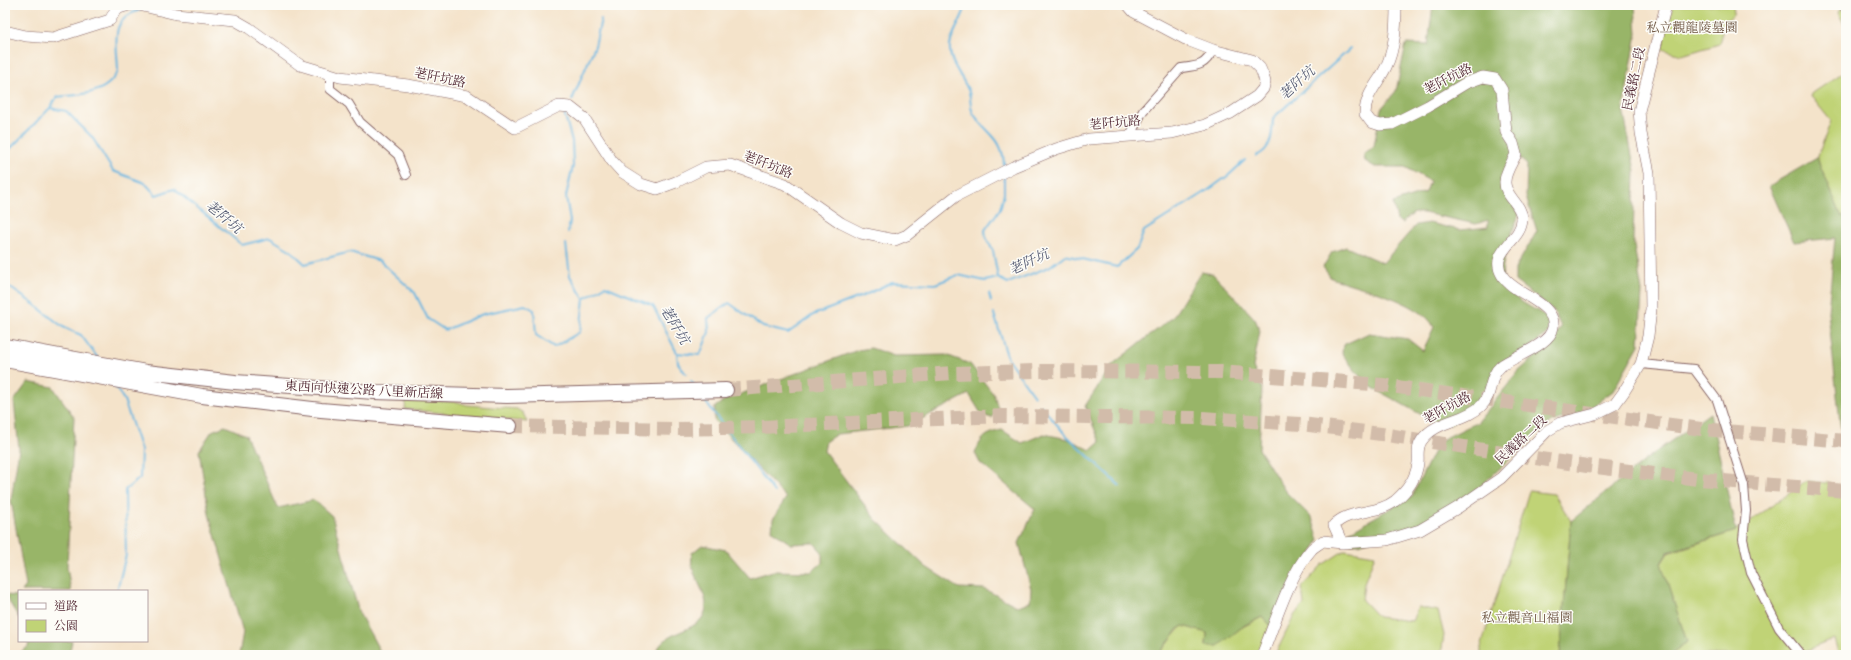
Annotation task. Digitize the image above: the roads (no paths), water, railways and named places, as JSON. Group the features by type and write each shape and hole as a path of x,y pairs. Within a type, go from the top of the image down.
{"highway":[{"name":"東西向快速公路 八里新店線","path":"5,346 146,372 235,382 374,392 507,396 726,390"},
{"name":"東西向快速公路 八里新店線","path":"5,360 194,395 321,410 510,426"}],"street":[{"path":"5,31 26,36 53,38 110,20 116,9 129,5"},
{"name":"荖阡坑路","path":"140,5 155,10 176,14 235,20 249,28 300,65 330,75 408,85 466,96 515,128 559,106 570,107 584,118 612,161 622,172 641,184 657,189 676,182 706,167 730,165 785,184 841,223 861,233 896,240 907,235 956,196 1002,172 1056,149 1089,138 1172,133 1205,125 1231,113 1257,96 1263,89 1265,82 1260,68 1252,60 1213,50 1187,40 1134,12 1128,5"},
{"name":"荖阡坑路","path":"1342,543 1334,525 1340,518 1381,509 1393,502 1406,490 1416,475 1418,462 1417,450 1421,441 1439,426 1470,413 1482,405 1489,395 1494,373 1502,366 1543,342 1551,334 1553,326 1551,317 1541,304 1511,286 1502,275 1499,265 1502,252 1518,232 1522,220 1519,207 1508,193 1504,184 1506,175 1516,154 1513,143 1506,132 1502,90 1495,79 1482,77 1466,83 1428,106 1392,124 1380,125 1371,122 1365,114 1365,104 1370,91 1386,67 1393,46 1396,23 1396,5"},
{"name":"民義路二段","path":"1262,655 1292,582 1302,561 1312,549 1323,541 1342,543 1387,540 1420,530 1502,478 1547,431 1560,423 1595,414 1615,404 1641,364 1648,336 1651,309 1649,173 1641,133 1639,111 1666,5"},
{"path":"1130,136 1143,111 1181,68 1199,66 1209,58 1213,50"},
{"path":"330,75 330,89 350,104 360,122 398,155 406,175"},
{"path":"1641,364 1694,369 1717,400 1744,485 1746,511 1743,539 1752,573 1779,628 1801,655"}],"waterway":[{"path":"161,5 203,5"},
{"path":"966,5 951,40 951,58 969,92 973,113 994,137 1001,149 1004,167"},
{"path":"50,108 57,97 91,92 103,88 111,81 118,72 116,43 119,27 123,20 130,14 140,10"},
{"path":"572,100 595,46 601,19"},
{"name":"荖阡坑","path":"1256,156 1262,153 1269,145 1272,135 1273,118 1350,49"},
{"name":"荖阡坑","path":"5,154 50,108 66,111 92,137 113,171 145,183 156,195 174,189 242,245 270,238 290,250 305,264 350,252 380,261 415,293 428,319 445,330 483,314 525,305 534,310 536,335 554,347 580,332 584,299 605,286 653,306 677,353 700,355 709,332 708,318 729,303 763,327 788,333 813,315 865,295 892,282 935,284 958,275 985,281 998,278 1008,283 1049,267 1065,255 1117,267 1137,249 1144,231 1207,191 1229,175 1245,160"},
{"path":"566,113 565,116 572,141 573,166 566,196 570,221 568,232"},
{"path":"998,277 993,251 986,237 985,230 1000,209 1004,194 1004,175"},
{"path":"566,244 570,276 584,299"},
{"path":"5,284 63,327 81,335 97,357"},
{"path":"989,294 991,301"},
{"path":"994,314 1008,359 1034,396"},
{"path":"677,353 678,363 686,374"},
{"path":"691,381 694,385"},
{"path":"115,386 124,400 141,450 140,478 125,490 126,555 117,590"},
{"path":"701,396 774,492"},
{"path":"1041,406 1066,435 1120,486"}],"tunnel":[{"path":"726,390 952,373 1038,371 1221,372 1383,385 1701,429 1846,441"},
{"path":"510,426 678,429 762,427 1001,416 1202,418 1301,424 1381,434 1587,466 1698,479 1846,491"}],"park label":[{"name":"私立觀龍陵墓園","path":"1692,28"},
{"name":"私立觀音山福園","path":"1527,618"}]}
